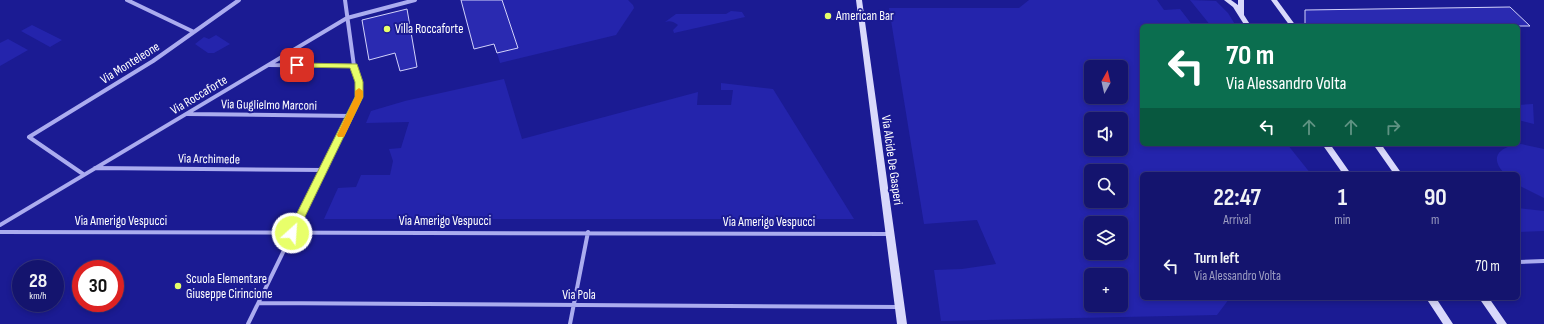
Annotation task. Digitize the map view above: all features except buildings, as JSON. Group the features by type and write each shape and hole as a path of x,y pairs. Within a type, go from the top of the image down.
{"street":[{"path":"127,0 194,32"},
{"path":"132,2 137,0"},
{"name":"Via Monteleone","path":"83,174 29,137 153,61 238,0"},
{"path":"248,324 359,97 359,82 354,66 345,0"},
{"name":"Via Roccaforte","path":"0,225 83,174 187,114 347,18 401,2 415,0"},
{"name":"Via Alcide De Gasperi","path":"859,0 902,324"},
{"path":"1227,0 1235,6 1247,24"},
{"path":"1241,0 1241,15"},
{"path":"1274,0 1292,24"},
{"path":"268,65 354,66"},
{"name":"Via Guglielmo Marconi","path":"187,114 351,116"},
{"path":"1327,146 1346,172"},
{"path":"1378,146 1397,172"},
{"name":"Via Archimede","path":"94,168 323,170"},
{"name":"Via Amerigo Vespucci","path":"0,232 588,232 890,234"},
{"path":"570,324 588,232"},
{"path":"1520,262 1544,261"},
{"path":"1432,300 1448,324"},
{"path":"1485,300 1502,324"},
{"name":"Via Pola","path":"258,303 899,307"}],"shaded area":[{"path":"502,0 628,0 634,8 616,35 500,63 497,53 518,47"},
{"path":"1029,0 1157,0 1164,10 1180,9 1191,24 1140,24 1140,146 1289,146 1309,172 1140,172 1140,300 1228,300 1217,315 941,321 934,270 962,269 996,264 977,220 924,224 889,8 1019,8"},
{"path":"1190,0 1216,1 1228,13 1235,24 1209,24"},
{"path":"731,11 742,12 745,17 674,33 673,30 678,25 669,21 665,22 676,14 726,14"},
{"path":"32,25 62,40 50,47 21,31"},
{"path":"216,35 230,44 214,53 208,53 195,44 204,37 209,39"},
{"path":"8,39 28,50 0,66 0,43"},
{"path":"504,79 522,139 698,92 697,105 731,105 733,90 721,90 721,83 773,89 854,219 324,219 338,188 356,187 361,175 390,175 393,161 389,149 401,148 409,122 366,123 371,111 405,101"},
{"path":"1533,104 1534,124 1520,120 1520,105"},
{"path":"1520,144 1544,149 1544,198 1520,186 1520,172 1503,172 1497,162 1499,153 1508,147 1520,146"},
{"path":"1520,208 1544,211 1544,231 1520,232"}],"slow traffic":[{"path":"341,135 359,97 359,91"}],"place":[{"name":"American Bar","path":"828,16"},
{"name":"Villa Roccaforte","path":"387,29"},
{"name":"Scuola Elementare Giuseppe Cirincione","path":"178,286"}],"route":[{"path":"292,233 351,116 359,97 359,82 354,66 297,65"}]}
